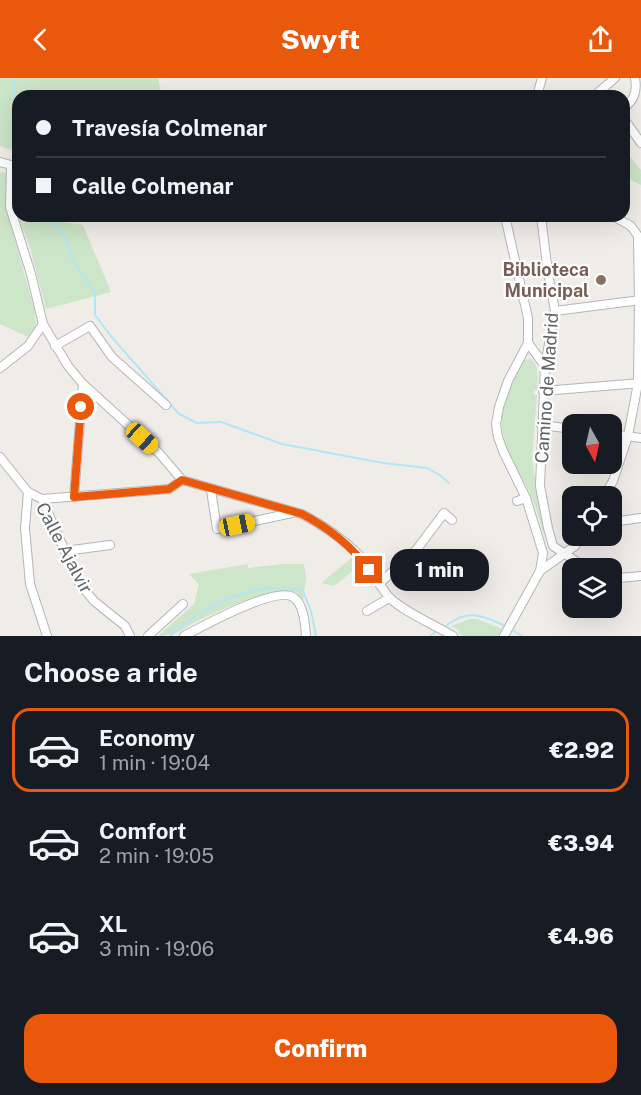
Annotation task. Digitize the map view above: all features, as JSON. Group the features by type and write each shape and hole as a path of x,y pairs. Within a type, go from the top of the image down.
{"street":[{"path":"601,90 615,78"},
{"path":"630,101 634,97 635,78"},
{"path":"630,127 641,143"},
{"path":"0,162 11,165 10,207 12,213"},
{"path":"15,222 31,274 43,324 55,346 83,384 159,453 182,480 295,513 320,524 338,536 359,556 389,598 409,612 453,636"},
{"path":"504,636 542,569 543,553 526,498 503,451 496,424 508,381 528,343 528,318 506,222"},
{"name":"Camino de Madrid","path":"542,222 555,311 545,366 540,486 553,546"},
{"path":"610,486 628,436 640,383 638,236 631,226 624,222"},
{"path":"555,311 640,300"},
{"path":"0,368 28,346 43,324"},
{"path":"55,346 90,326 112,357 166,405"},
{"path":"528,343 545,366"},
{"path":"543,391 640,383"},
{"path":"74,497 83,384"},
{"path":"541,425 562,428"},
{"path":"622,435 641,438"},
{"name":"Calle Ajalvir","path":"0,457 28,492 42,499 79,583 87,593 125,626 130,636"},
{"path":"42,499 169,489 182,480"},
{"path":"211,490 218,529 295,513"},
{"path":"28,492 25,528 30,584 46,636"},
{"path":"517,501 526,498"},
{"path":"380,583 417,549 444,513 452,520"},
{"path":"622,521 641,518"},
{"path":"65,551 110,545"},
{"path":"543,553 553,546 572,558"},
{"path":"542,569 575,546"},
{"path":"622,578 641,576"},
{"path":"184,636 264,598 282,594 298,602 304,619 306,636"},
{"path":"367,611 389,598"},
{"path":"148,636 183,604"}],"green space":[{"path":"0,78 158,78 161,90 12,90 12,151 0,146"},
{"path":"630,156 641,170 641,185 630,179"},
{"path":"0,172 6,173 6,208 35,312 36,329 28,337 0,324"},
{"path":"20,222 64,222 83,225 111,292 46,309 30,248"},
{"path":"530,359 535,364 538,390 534,390 534,395 537,395 532,459 544,533 530,493 507,447 502,427 507,394 524,360"},
{"path":"354,556 361,564 334,586 321,583"},
{"path":"248,564 248,568 304,564 306,578 303,601 296,592 286,591 262,595 201,619 176,633 158,636 194,604 199,584 189,574"},
{"path":"470,619 477,619 502,629 498,636 463,636 458,633 459,630 451,626"}],"waterway":[{"path":"14,78 14,90"},
{"path":"54,222 65,237 72,259 95,293 95,315 179,414 197,423 221,422 282,444 383,463 427,468 449,483"},
{"path":"170,636 215,605 232,597 268,588 303,591 311,611 316,636"},
{"path":"447,625 468,615 481,616 503,625"},
{"path":"430,636 437,631"},
{"path":"514,631 522,636"}],"place":[{"name":"Biblioteca Municipal","path":"601,280"}],"route":[{"path":"81,407 74,497 169,489 182,480 302,514 338,536 359,556 369,570"}]}
